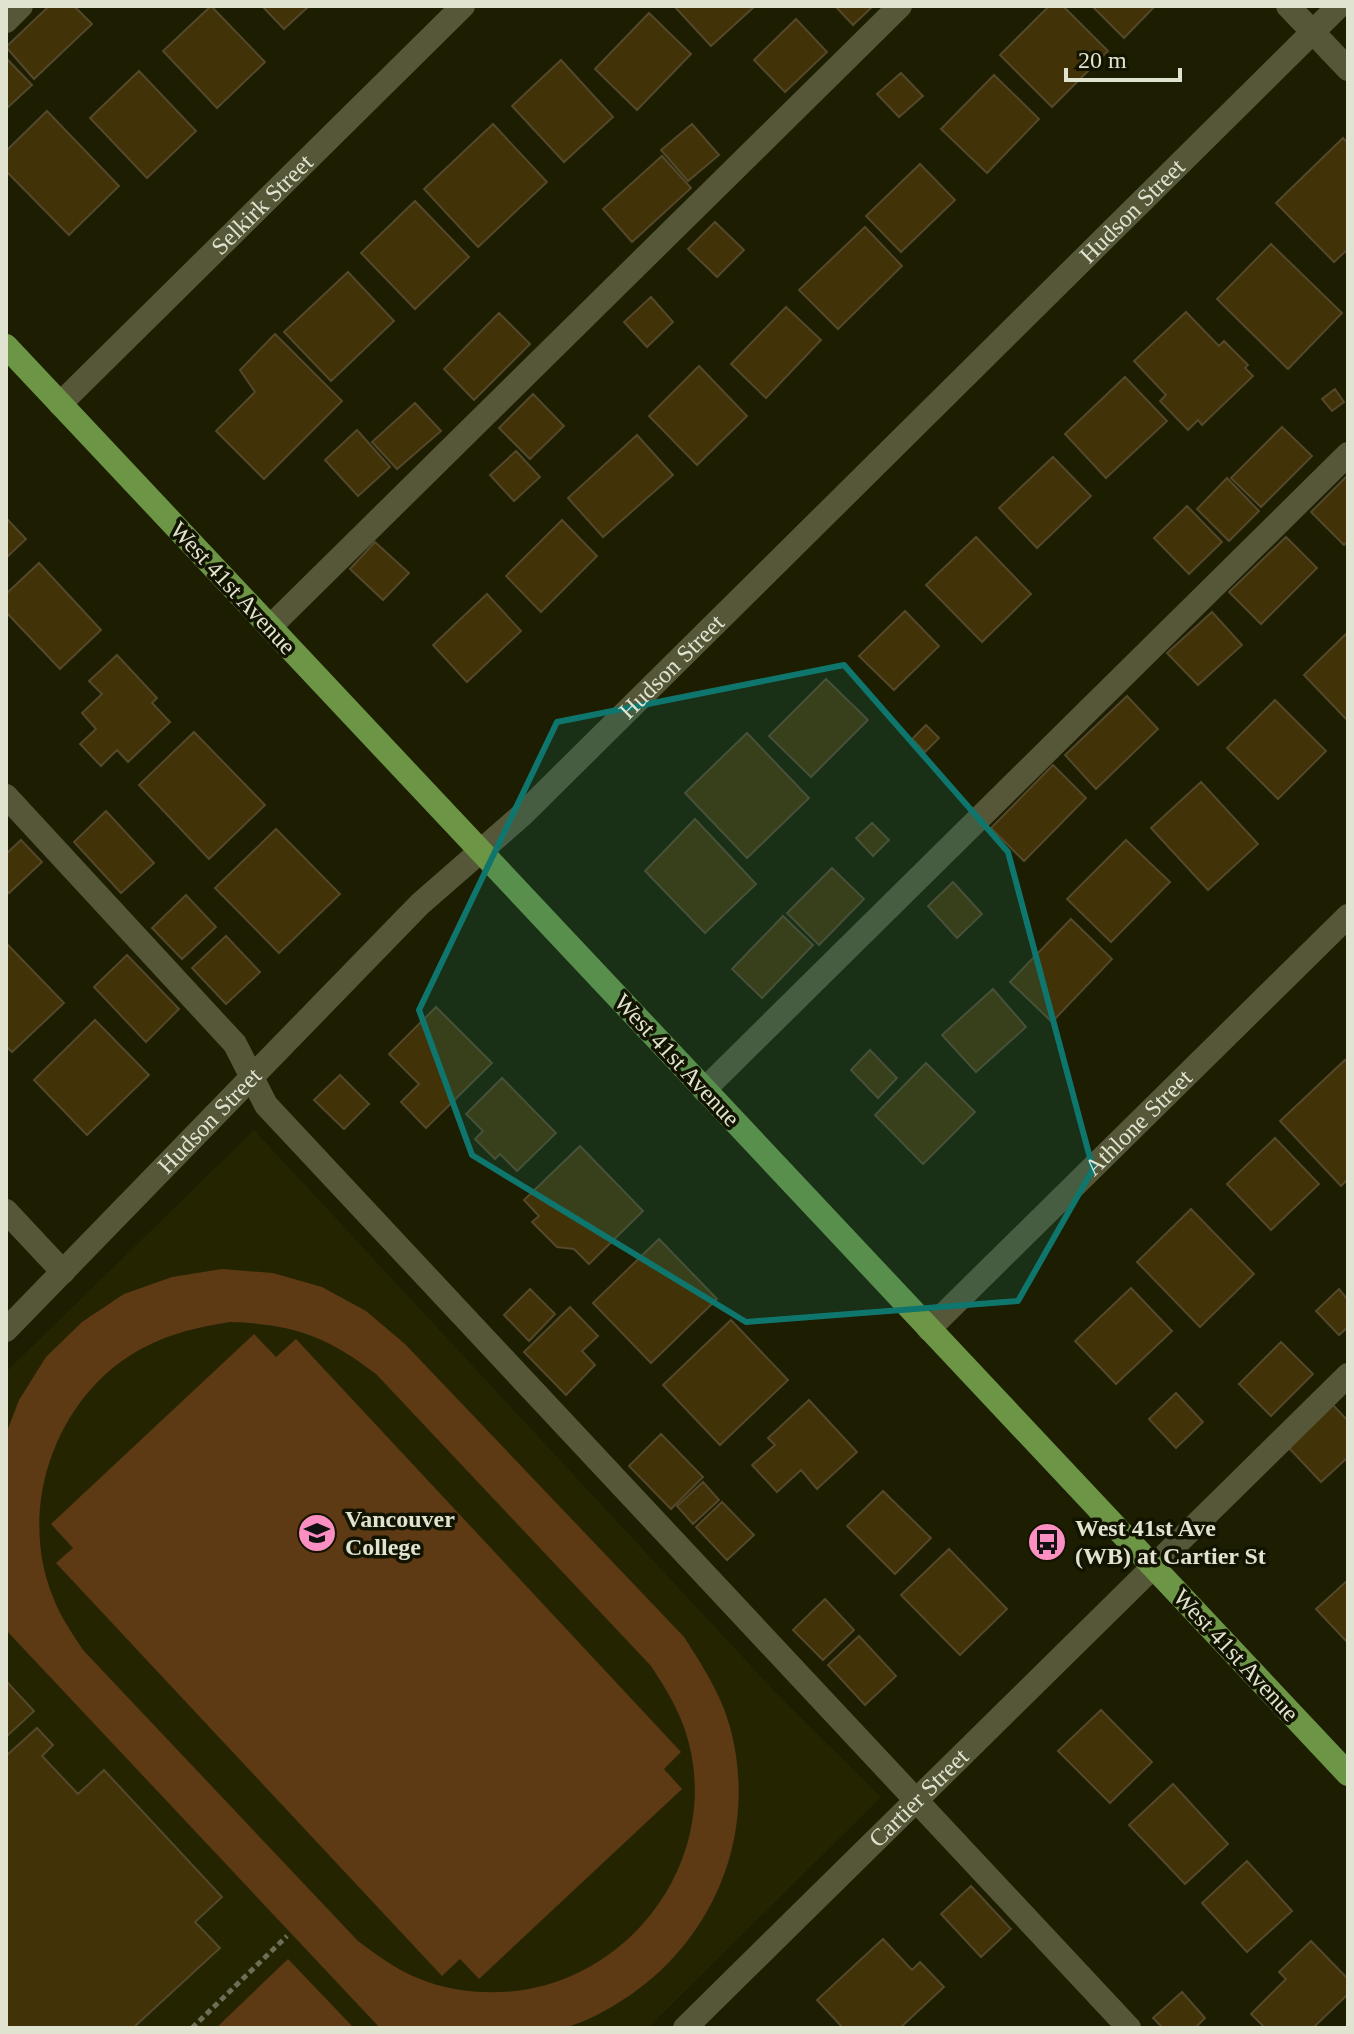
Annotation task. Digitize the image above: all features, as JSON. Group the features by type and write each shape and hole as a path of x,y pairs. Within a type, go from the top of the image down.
{"main road":[{"name":"West 41st Avenue","path":"6,346 1348,1774"}],"street":[{"path":"6,21 21,6"},
{"name":"Selkirk Street","path":"60,404 463,6"},
{"path":"270,627 900,6"},
{"path":"1288,6 1348,69"},
{"name":"Hudson Street","path":"6,1330 435,889 522,815 1339,6"},
{"path":"704,1090 1348,454"},
{"path":"6,796 235,1044 266,1105 1129,2028"},
{"name":"Athlone Street","path":"929,1329 1348,916"},
{"path":"6,1211 63,1272"},
{"name":"Cartier Street","path":"686,2028 1348,1375"}],"path":[{"path":"192,2028 287,1936"}],"highlighted area":[{"path":"844,665 1008,852 1093,1169 1018,1301 746,1322 472,1155 419,1010 557,722"}],"shaded area":[{"name":"Vancouver College","path":"254,1130 777,1694 881,1797 648,2028 6,2028 6,1372"},
{"path":"222,1269 273,1273 322,1287 366,1311 405,1344 684,1637 699,1660 719,1696 732,1735 738,1773 738,1810 732,1847 721,1882 705,1915 684,1945 659,1972 614,2006 581,2022 557,2029 380,2028 6,1630 6,1434 19,1400 46,1357 82,1322 124,1294 172,1277","holes":["230,1322 308,1334 341,1350 376,1374 651,1666 674,1704 685,1730 694,1771 694,1811 685,1850 670,1886 647,1919 618,1947 584,1970 531,1989 467,1991 435,1984 380,1957 358,1941 83,1650 59,1611 43,1562 39,1526 43,1491 52,1456 67,1423 87,1393 113,1368 164,1338"]},
{"path":"254,1334 276,1357 296,1339 681,1752 664,1769 682,1789 479,1979 460,1959 442,1976 56,1563 73,1548 51,1524"},
{"path":"288,1959 354,2028 216,2028"}],"building":[{"path":"49,6 74,6 92,24 34,79 6,47"},
{"path":"211,6 265,62 217,108 163,51"},
{"path":"262,6 309,6 284,29"},
{"path":"674,6 755,6 711,46"},
{"path":"835,6 873,6 853,25"},
{"path":"1049,6 1063,6 1108,51 1052,107 1000,55"},
{"path":"1092,6 1155,6 1124,38"},
{"path":"649,13 691,54 637,110 595,69"},
{"path":"796,19 827,52 785,92 754,60"},
{"path":"6,58 32,85 6,109"},
{"path":"561,60 613,117 564,162 512,106"},
{"path":"139,71 196,131 147,178 90,118"},
{"path":"901,73 923,96 899,117 877,94"},
{"path":"994,75 1039,119 987,173 941,129"},
{"path":"47,111 119,186 69,235 6,171 6,151"},
{"path":"493,124 547,182 478,247 424,189"},
{"path":"692,124 719,155 688,181 661,150"},
{"path":"1343,138 1348,143 1348,249 1334,262 1276,203"},
{"path":"662,156 691,188 632,242 603,209"},
{"path":"920,164 955,200 901,252 866,216"},
{"path":"415,201 469,257 415,309 361,253"},
{"path":"715,222 744,250 717,277 688,249"},
{"path":"865,227 902,266 838,329 799,290"},
{"path":"1271,244 1342,313 1288,369 1217,299"},
{"path":"348,272 394,321 331,381 284,332"},
{"path":"651,297 673,322 647,347 624,322"},
{"path":"786,307 821,340 766,398 731,364"},
{"path":"1186,312 1219,346 1224,341 1248,365 1245,368 1253,376 1202,425 1198,420 1188,430 1160,401 1166,395 1134,361"},
{"path":"499,313 530,344 474,400 444,369"},
{"path":"275,334 342,401 264,479 216,431 255,392 240,370"},
{"path":"699,366 747,416 697,465 649,416"},
{"path":"1125,377 1167,421 1106,478 1065,434"},
{"path":"1335,389 1344,402 1332,411 1322,399"},
{"path":"533,394 564,426 530,459 499,428"},
{"path":"415,403 441,431 397,469 372,442"},
{"path":"1282,427 1312,456 1261,507 1231,478"},
{"path":"357,430 390,467 358,496 325,460"},
{"path":"637,435 673,475 603,537 568,498"},
{"path":"516,451 540,477 514,501 490,475"},
{"path":"1053,457 1091,496 1037,548 999,508"},
{"path":"1348,475 1348,541 1344,545 1311,512"},
{"path":"1227,478 1259,511 1229,541 1197,509"},
{"path":"1187,506 1222,542 1189,574 1154,538"},
{"path":"6,518 26,539 6,558"},
{"path":"562,520 597,556 541,612 506,576"},
{"path":"976,537 1031,594 982,642 926,585"},
{"path":"1286,537 1317,568 1261,624 1229,592"},
{"path":"375,542 409,573 383,600 350,569"},
{"path":"39,563 101,630 60,669 6,612 6,594"},
{"path":"487,594 521,631 467,682 433,645"},
{"path":"905,611 939,646 894,690 859,656"},
{"path":"1212,612 1242,645 1198,685 1167,653"},
{"path":"1348,632 1348,721 1304,675"},
{"path":"117,655 157,698 152,703 170,722 128,762 117,750 101,766 80,744 96,729 82,713 102,694 89,681"},
{"path":"826,679 868,720 811,777 769,736"},
{"path":"1127,696 1158,729 1096,789 1065,755"},
{"path":"1275,700 1326,751 1278,799 1227,748"},
{"path":"926,725 939,738 925,752 912,739"},
{"path":"194,732 265,805 209,859 139,785"},
{"path":"747,733 809,798 747,858 685,793"},
{"path":"1053,765 1086,798 1024,861 991,828"},
{"path":"1201,782 1258,844 1208,890 1151,828"},
{"path":"106,811 154,863 121,893 74,842"},
{"path":"695,819 756,884 705,933 645,871"},
{"path":"872,823 889,840 873,856 856,838"},
{"path":"276,829 340,894 279,953 215,888"},
{"path":"21,840 42,862 9,893 6,890 6,854"},
{"path":"1126,840 1170,882 1111,942 1067,899"},
{"path":"832,868 864,899 819,945 787,913"},
{"path":"953,882 982,914 957,938 928,906"},
{"path":"186,895 216,927 182,959 152,928"},
{"path":"783,916 813,945 762,998 732,969"},
{"path":"1071,919 1112,959 1052,1022 1010,982"},
{"path":"226,936 260,972 226,1004 192,968"},
{"path":"6,943 64,1003 12,1052 6,1046"},
{"path":"127,955 179,1009 146,1042 94,987"},
{"path":"993,989 1026,1027 976,1072 942,1035"},
{"path":"436,1007 492,1063 426,1128 401,1102 419,1084 389,1054"},
{"path":"95,1020 149,1075 87,1135 34,1080"},
{"path":"870,1050 897,1078 878,1098 851,1070"},
{"path":"1345,1060 1348,1063 1348,1179 1341,1186 1280,1121"},
{"path":"926,1063 975,1112 923,1164 875,1115"},
{"path":"340,1075 369,1104 344,1129 314,1100"},
{"path":"502,1078 556,1133 517,1171 500,1154 495,1159 475,1139 483,1131 466,1114"},
{"path":"1275,1138 1319,1184 1271,1230 1227,1184"},
{"path":"580,1146 643,1211 589,1264 574,1249 557,1247 532,1222 539,1216 524,1200"},
{"path":"1191,1209 1254,1274 1200,1327 1137,1262"},
{"path":"659,1239 717,1299 651,1363 593,1303"},
{"path":"1131,1288 1172,1331 1116,1384 1075,1341"},
{"path":"530,1289 555,1314 529,1341 504,1315"},
{"path":"1339,1289 1348,1300 1348,1327 1339,1335 1316,1311"},
{"path":"570,1307 598,1336 582,1351 595,1365 566,1395 524,1352"},
{"path":"731,1320 788,1380 720,1445 663,1385"},
{"path":"1281,1342 1313,1374 1271,1416 1239,1384"},
{"path":"1176,1393 1203,1422 1176,1448 1149,1419"},
{"path":"809,1400 857,1452 817,1489 801,1470 777,1492 752,1465 775,1445 768,1438"},
{"path":"1333,1405 1348,1421 1348,1457 1321,1482 1288,1447"},
{"path":"661,1434 703,1477 671,1509 629,1466"},
{"path":"703,1482 719,1500 693,1524 677,1506"},
{"path":"883,1491 931,1538 895,1574 847,1526"},
{"path":"722,1502 754,1535 727,1560 696,1527"},
{"path":"949,1549 1007,1609 960,1655 901,1595"},
{"path":"1348,1580 1348,1643 1316,1609"},
{"path":"825,1599 854,1630 823,1660 793,1630"},
{"path":"859,1636 896,1676 865,1705 828,1665"},
{"path":"6,1681 34,1711 6,1737"},
{"path":"1101,1710 1152,1762 1110,1803 1058,1751"},
{"path":"37,1728 53,1745 42,1756 78,1794 104,1770 222,1897 195,1922 220,1948 133,2028 6,2028 6,1756"},
{"path":"1173,1784 1228,1844 1185,1884 1129,1825"},
{"path":"1247,1861 1292,1911 1247,1952 1202,1903"},
{"path":"971,1886 1011,1929 981,1957 941,1914"},
{"path":"883,1939 912,1970 920,1962 944,1987 900,2028 843,2028 817,2000"},
{"path":"1311,1941 1348,1979 1348,1994 1313,2028 1265,2028 1251,2014 1286,1979 1279,1972"},
{"path":"1182,1992 1205,2018 1195,2028 1163,2028 1153,2018"}],"place":[{"name":"Vancouver College","path":"317,1533"},
{"name":"West 41st Ave (WB) at Cartier St","path":"1047,1542"}]}
